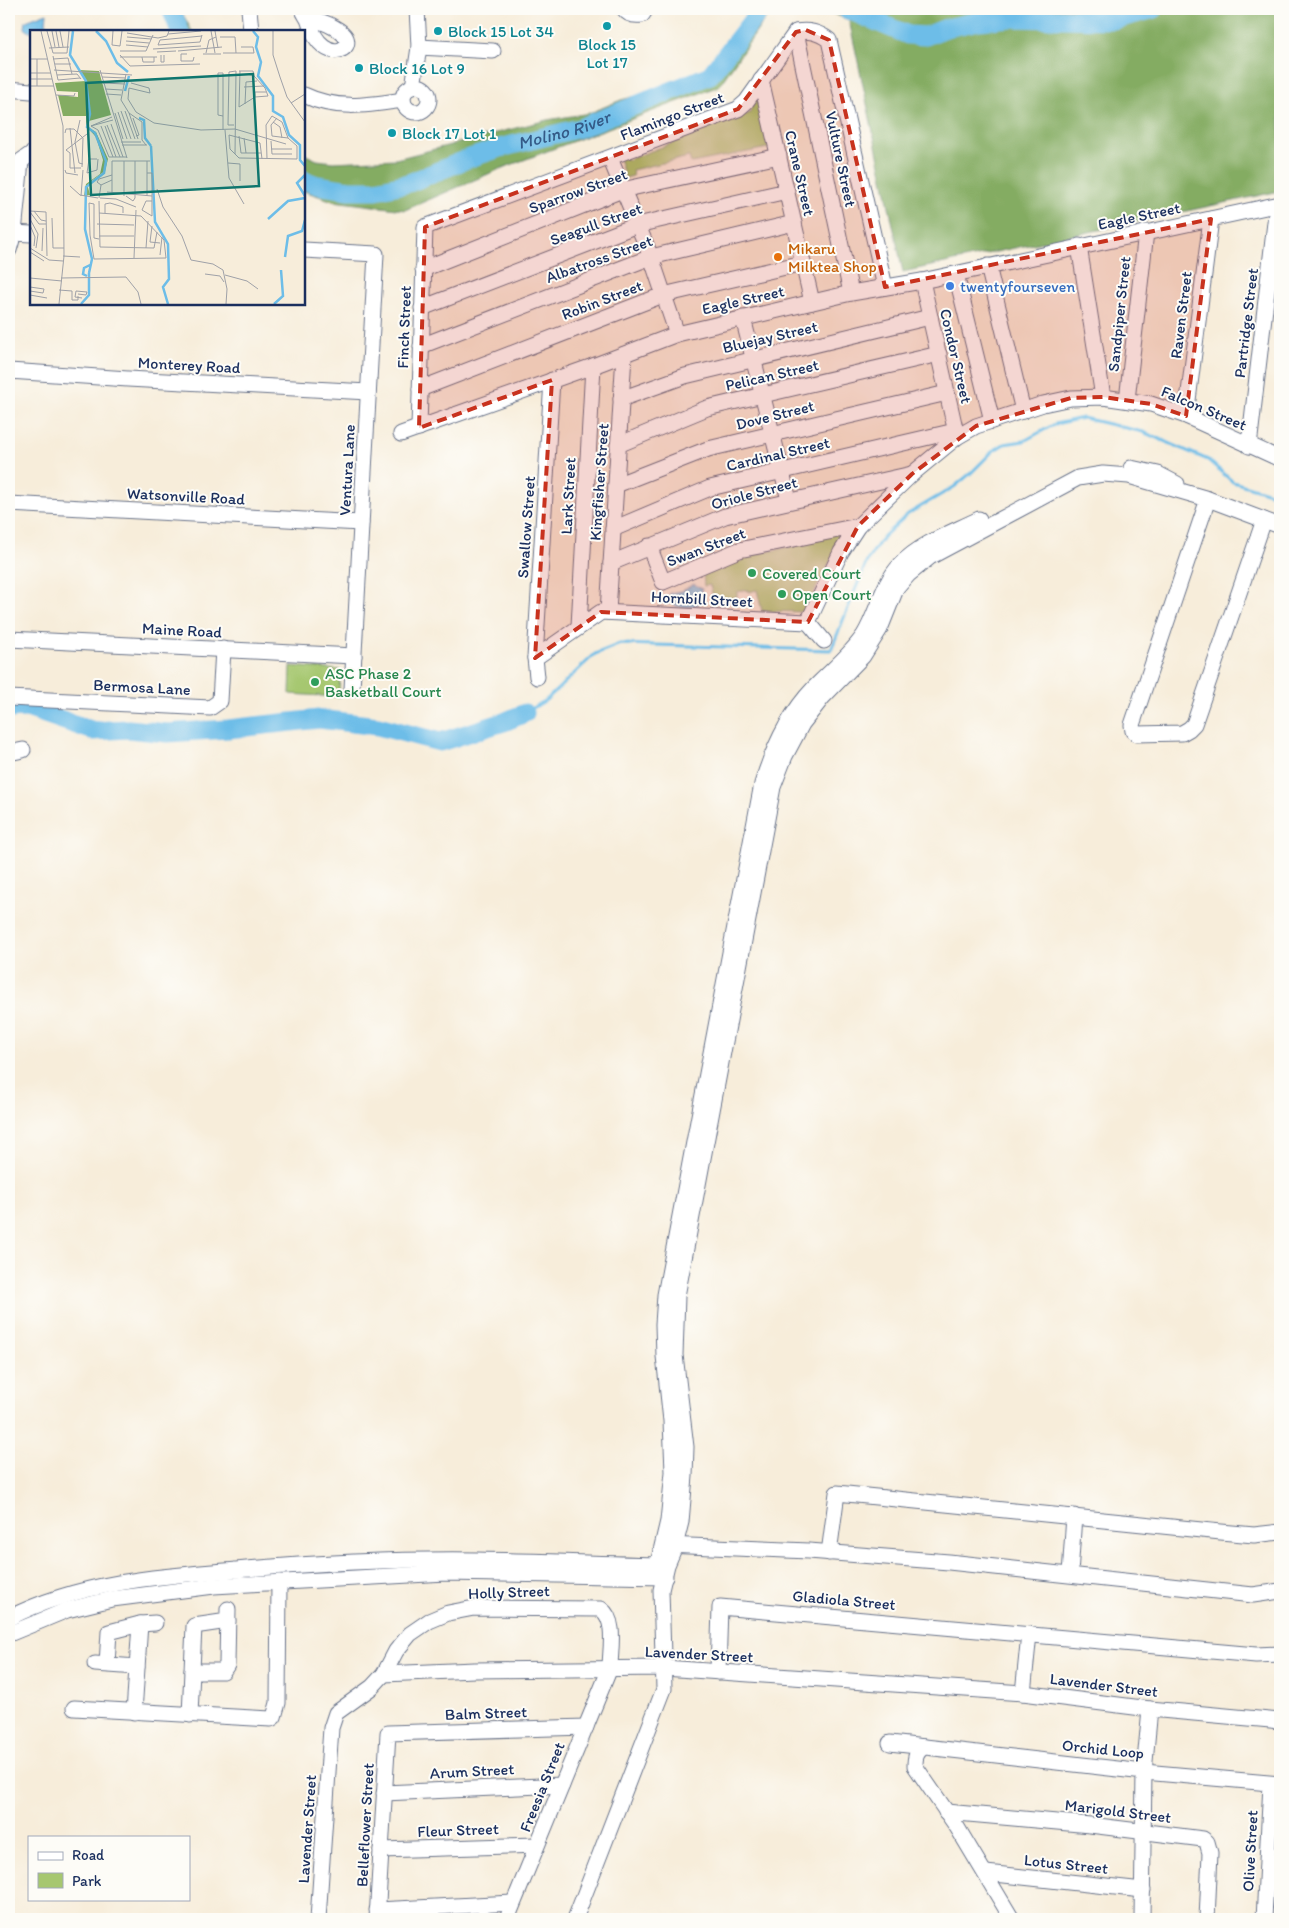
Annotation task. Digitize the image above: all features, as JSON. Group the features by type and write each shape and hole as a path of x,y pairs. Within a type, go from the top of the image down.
{"street":[{"path":"249,9 251,30"},
{"path":"413,86 419,47 417,9"},
{"path":"624,9 636,16 642,15 646,9"},
{"path":"796,32 806,30 822,35 829,40 885,287"},
{"name":"Flamingo Street","path":"425,227 738,109 746,102 796,32"},
{"name":"Vulture Street","path":"796,32 851,293"},
{"path":"419,47 493,51"},
{"name":"Crane Street","path":"761,80 812,302"},
{"path":"413,86 421,87 427,92 429,100 425,108 418,112 410,110 403,100 407,90 413,86"},
{"path":"9,89 30,91"},
{"path":"305,95 320,102 347,106 403,100"},
{"path":"9,250 25,175 21,162 30,155"},
{"name":"Sparrow Street","path":"423,269 622,190 778,156"},
{"path":"610,158 651,257 677,334"},
{"name":"Seagull Street","path":"422,308 637,225 787,191"},
{"name":"Eagle Street","path":"401,434 624,355 677,334 851,293 956,274 1279,204"},
{"name":"Partridge Street","path":"1250,446 1279,204"},
{"name":"Raven Street","path":"1186,416 1211,219"},
{"name":"Albatross Street","path":"421,346 651,257 794,224"},
{"name":"Finch Street","path":"419,428 425,227"},
{"name":"Sandpiper Street","path":"1127,400 1146,232"},
{"path":"14,233 30,234"},
{"path":"1079,246 1103,397"},
{"name":"Ventura Lane","path":"305,250 376,254 352,689"},
{"name":"Robin Street","path":"420,389 663,295 803,263"},
{"path":"824,641 808,622 841,552 858,526 956,434 1023,412 988,266"},
{"path":"956,274 992,421"},
{"name":"Condor Street","path":"922,281 956,434"},
{"path":"743,318 789,500"},
{"name":"Bluejay Street","path":"621,399 685,376 753,358 930,318"},
{"name":"Pelican Street","path":"618,445 707,408 939,354"},
{"name":"Kingfisher Street","path":"608,612 624,355"},
{"name":"Lark Street","path":"579,626 592,366"},
{"name":"Monterey Road","path":"9,371 368,392"},
{"name":"Swallow Street","path":"537,677 536,658 552,380"},
{"name":"Dove Street","path":"616,485 708,449 947,393"},
{"name":"Falcon Street","path":"1023,412 1043,404 1071,398 1103,397 1151,404 1186,416 1280,459"},
{"name":"Cardinal Street","path":"613,528 710,488 956,434"},
{"path":"575,1919 664,1689 661,1575 670,1546 668,1521 673,1472 671,1421 664,1356 663,1324 665,1295 762,784 772,751 791,718 814,688 853,650 863,636 885,584 906,560 938,539 1073,472 1092,467 1128,467 1158,474 1208,499 1280,524"},
{"name":"Oriole Street","path":"611,563 724,516 912,474"},
{"path":"1208,499 1132,725 1133,731 1137,734 1182,732 1189,730 1194,724 1264,520"},
{"name":"Watsonville Road","path":"9,504 361,523"},
{"name":"Swan Street","path":"649,546 663,582 739,550 858,526"},
{"name":"Hornbill Street","path":"536,658 596,614 608,612 808,622"},
{"name":"Maine Road","path":"9,639 354,656"},
{"name":"Bermosa Lane","path":"9,698 210,708 220,700 223,649"},
{"path":"829,1553 837,1493 1074,1516 1146,1525 1254,1534 1280,1532"},
{"path":"1070,1574 1074,1516"},
{"path":"670,1546 829,1553 949,1562 1253,1595 1280,1591"},
{"path":"9,1634 64,1604 109,1584 145,1578 278,1566 382,1561 476,1560 661,1575"},
{"path":"9,1618 64,1604 214,1586 446,1573 661,1575"},
{"path":"74,1708 268,1720 274,1717 278,1703 279,1582"},
{"name":"Gladiola Street","path":"718,1672 720,1607 1256,1655 1280,1654"},
{"name":"Holly Street","path":"384,1674 396,1650 410,1634 428,1621 448,1613 474,1608 601,1609 610,1618 611,1624 610,1668"},
{"path":"190,1715 194,1626 228,1615 228,1666 226,1669 218,1672 192,1671"},
{"path":"134,1712 137,1667 147,1623 109,1632 101,1664 137,1667"},
{"path":"1023,1693 1029,1634"},
{"name":"Freesia Street","path":"507,1919 610,1668"},
{"name":"Lavender Street","path":"318,1919 333,1720 336,1712 372,1688 384,1674 474,1670 664,1668 1023,1693 1150,1709 1280,1722"},
{"path":"1142,1919 1144,1772 1150,1709"},
{"name":"Balm Street","path":"388,1734 586,1727"},
{"name":"Belleflower Street","path":"377,1915 388,1734"},
{"name":"Orchid Loop","path":"890,1743 1144,1772 1275,1784"},
{"path":"923,1747 915,1758 915,1766 986,1873 1012,1919"},
{"name":"Olive Street","path":"1264,1919 1275,1784"},
{"name":"Arum Street","path":"384,1793 562,1785"},
{"name":"Marigold Street","path":"946,1812 1197,1837 1207,1842 1210,1853 1207,1919"},
{"name":"Fleur Street","path":"381,1850 537,1845"},
{"name":"Lotus Street","path":"986,1873 1143,1890"},
{"path":"377,1915 513,1903"}],"highlighted area":[{"path":"806,30 829,40 885,287 1211,219 1186,416 1151,404 1103,397 1071,398 976,426 912,474 858,526 808,622 601,612 535,658 552,380 419,428 425,227 738,109 796,32"}],"green space":[{"path":"164,9 180,9 191,30 172,30"},
{"path":"755,9 772,9 719,86 500,169 405,210 333,201 305,191 305,154 317,160 333,162 396,159 547,120 590,113 621,100 660,90 714,65"},
{"path":"820,9 1280,9 1280,191 903,272 849,20"},
{"path":"764,89 778,146 691,163 689,157 632,170 633,176 625,178 618,155 623,152 627,160 683,139 682,131 713,126 750,113 753,98"},
{"path":"847,529 804,612 762,611 757,590 737,592 737,597 723,600 721,596 713,597 710,585 704,586 703,570 720,564 742,561 742,557 798,545"},
{"name":"ASC Phase 2 Basketball Court","path":"291,666 340,670 339,697 290,694"}],"water":[{"path":"47,13 46,23 48,26 54,27 56,30 27,31 25,28 26,21"},
{"path":"694,584 702,589 702,599 699,604 678,607 667,600 670,593 682,591"}],"waterway":[{"name":"Molino River","path":"171,9 180,30"},
{"name":"Molino River","path":"305,180 317,185 349,190 376,190 409,183 500,148 580,128 710,75 761,9"},
{"name":"Molino River","path":"846,9 908,35 926,36 946,28 979,21 1010,18 1113,20 1154,9"},
{"path":"525,713 546,700 595,654 620,644 831,650 867,561 883,537 908,514 954,487 993,451 1004,444 1024,441 1055,424 1083,418 1143,432 1208,460 1233,482 1280,496"},
{"path":"9,709 27,708 94,731 128,729 167,733 228,729 319,719 378,726 440,742 504,722 525,713"}],"place":[{"name":"Block 15 Lot 17","path":"607,26"},
{"name":"Block 15 Lot 34","path":"438,31"},
{"name":"Block 16 Lot 9","path":"359,68"},
{"name":"Block 17 Lot 1","path":"392,133"},
{"name":"Mikaru Milktea Shop","path":"778,257"},
{"name":"twentyfourseven","path":"950,286"},
{"name":"Covered Court","path":"752,573"},
{"name":"Open Court","path":"782,594"},
{"name":"ASC Phase 2 Basketball Court","path":"315,682"}]}
